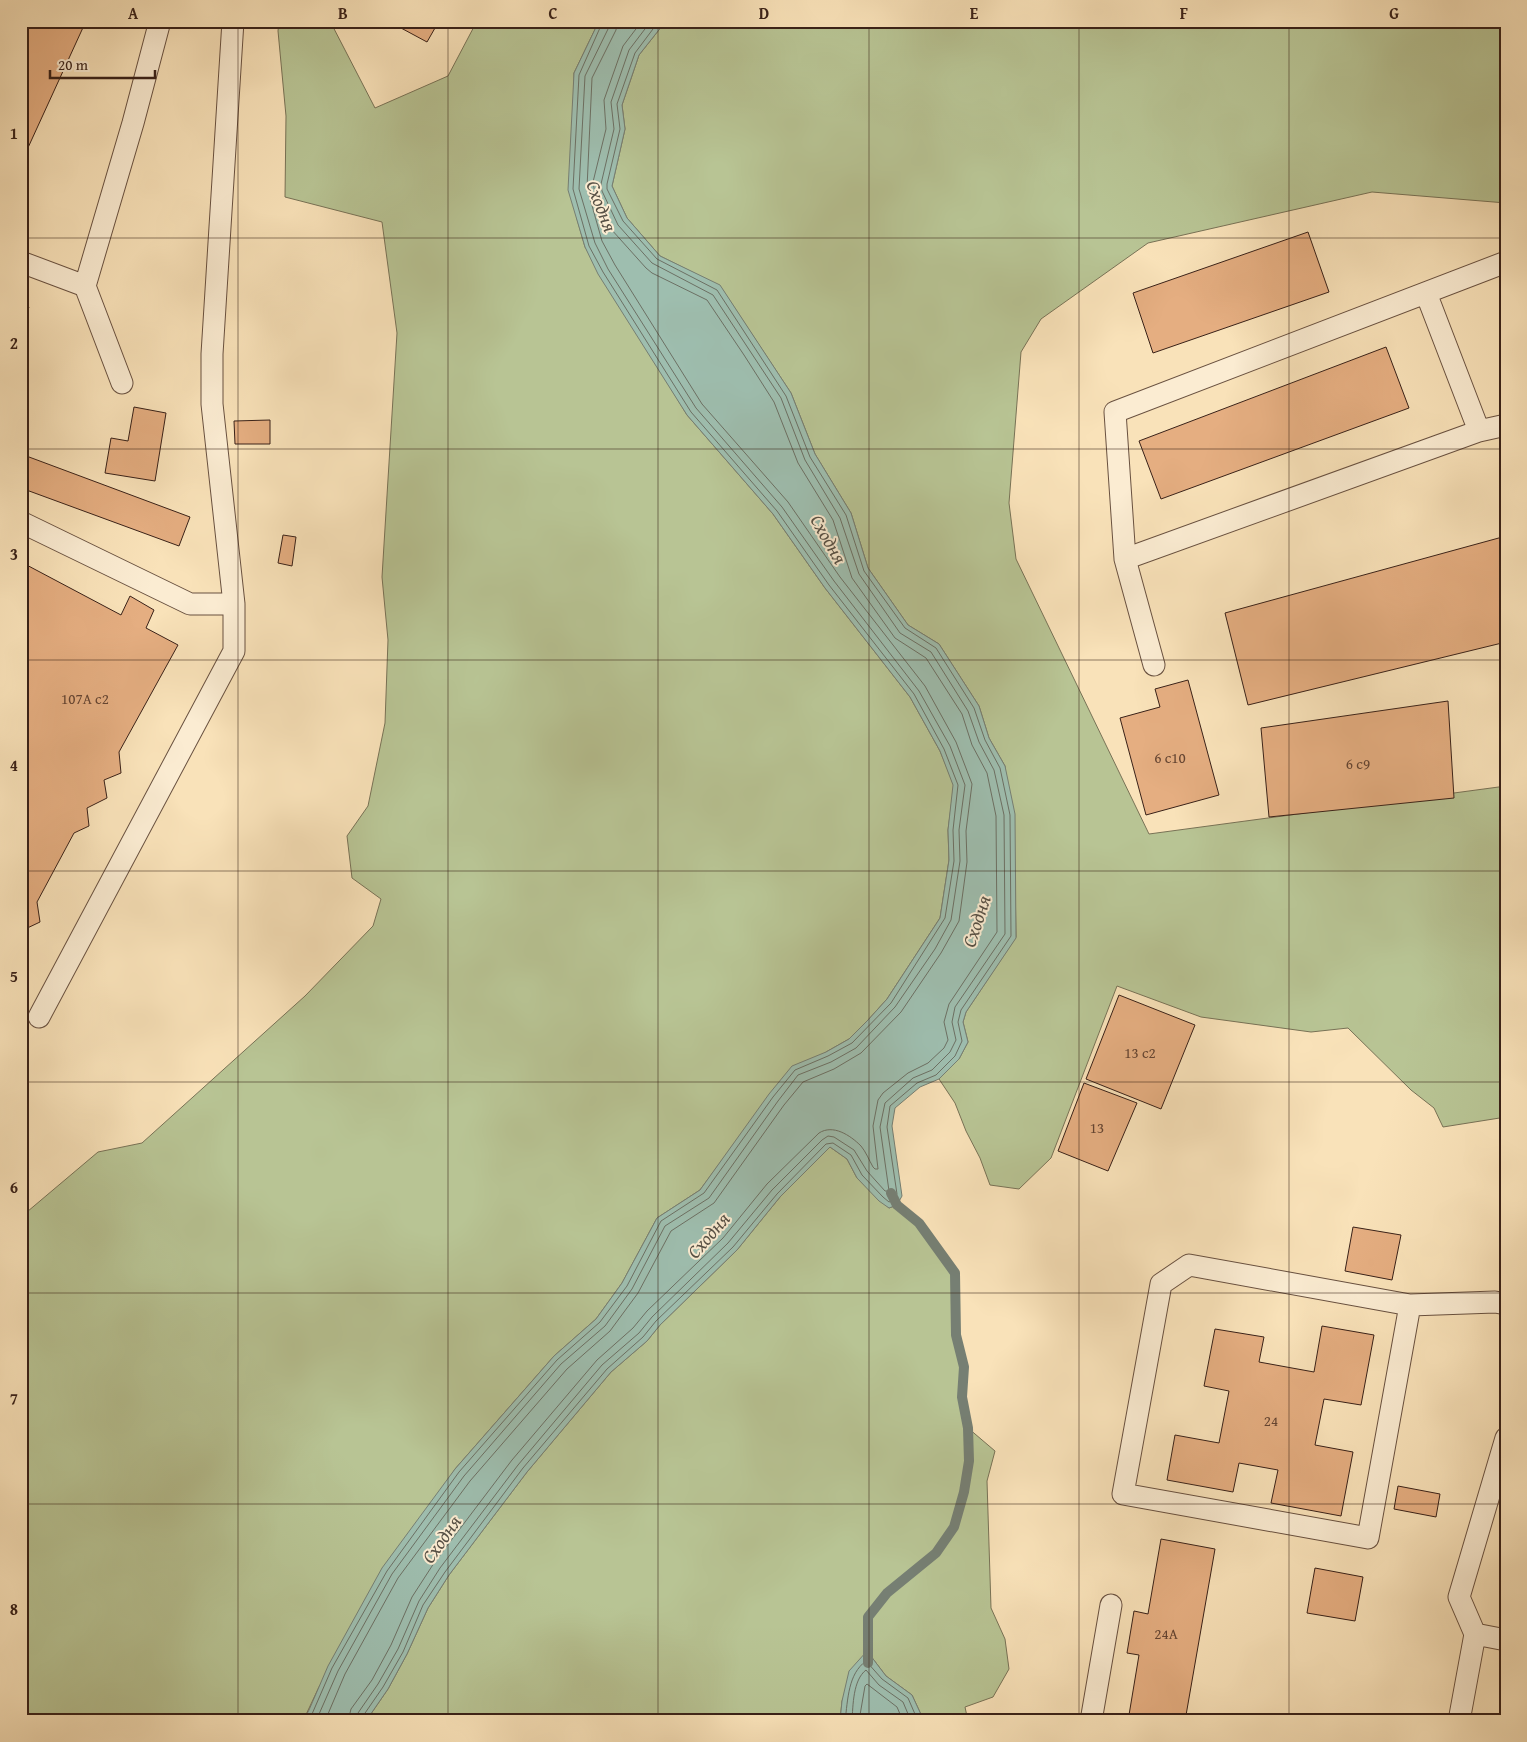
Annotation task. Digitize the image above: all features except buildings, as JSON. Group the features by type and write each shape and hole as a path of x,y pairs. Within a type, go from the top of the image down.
{"lane":[{"path":"122,382 85,286 133,123 160,21"},
{"path":"39,1017 234,651 234,604 212,404 212,354 234,21"},
{"path":"21,262 85,286"},
{"path":"1154,665 1125,559 1114,412 1506,262"},
{"path":"1426,293 1479,431"},
{"path":"1125,559 1479,431 1506,425"},
{"path":"21,522 190,604 234,604"},
{"path":"1410,1305 1368,1538 1123,1494 1161,1284 1189,1265 1410,1305 1495,1302 1506,1304"},
{"path":"1458,1721 1475,1634 1459,1597 1506,1438"},
{"path":"1091,1721 1111,1605"},
{"path":"1475,1634 1506,1640"}],"green space":[{"path":"279,21 330,21 375,108 448,76 477,21 599,21 574,73 577,219 585,247 687,415 773,514 825,588 910,697 940,751 954,785 948,830 949,860 940,918 887,999 849,1039 826,1052 748,1125 700,1190 657,1218 622,1283 596,1319 554,1356 455,1469 319,1687 303,1721 21,1721 21,1217 98,1152 142,1143 305,996 373,926 381,899 352,878 347,836 368,806 385,723 388,640 382,577 397,333 382,222 285,197 286,116 278,31"},
{"path":"666,21 1506,21 1506,203 1372,192 1148,243 1041,319 1021,352 1009,503 1016,559 1149,834 1506,786 1506,1117 1443,1127 1434,1108 1411,1090 1348,1028 1311,1032 1201,1017 1117,986 1051,1158 1019,1189 990,1185 955,1103 939,1079 959,1059 968,1042 963,1022 966,1012 1016,937 1015,878 1005,766 989,738 979,706 939,644 908,625 868,568 851,513 815,454 791,393 720,286 660,256 627,218 612,186 625,129 622,105 639,55"},
{"path":"830,1147 847,1159 857,1178 889,1208 897,1205 919,1223 955,1273 956,1335 964,1367 962,1397 968,1428 995,1451 987,1481 991,1608 1005,1639 1009,1669 993,1697 965,1707 968,1721 924,1721 912,1695 886,1676 867,1651 842,1701 840,1721 366,1721 388,1689 407,1654 428,1608 449,1575 527,1472 611,1372 647,1341 660,1325 737,1250 780,1197"}],"water":[{"name":"Сходня","path":"599,21 666,21 639,55 622,105 625,129 612,186 627,218 660,256 720,285 791,393 815,454 851,513 868,568 908,625 939,644 979,706 989,738 1005,766 1015,814 1016,938 966,1012 963,1022 968,1042 959,1059 939,1079 920,1087 895,1108 892,1126 902,1196 897,1205 889,1208 879,1201 857,1178 847,1159 830,1147 780,1197 737,1250 660,1325 647,1341 611,1372 527,1472 449,1575 428,1608 407,1654 388,1689 366,1721 303,1721 328,1666 382,1568 455,1469 554,1356 596,1319 622,1283 657,1218 700,1190 769,1094 792,1066 826,1052 849,1039 868,1020 887,999 940,918 949,860 948,830 953,785 940,751 910,697 825,588 773,514 687,415 598,274 585,247 568,190 574,73"},
{"path":"867,1651 886,1676 912,1695 924,1721 840,1721 842,1701 849,1671"}],"waterway":[{"path":"868,1663 868,1617 887,1593 936,1553 954,1527 964,1492 969,1461 968,1428 962,1397 964,1367 956,1335 955,1273 919,1223 897,1205 891,1193"}]}
